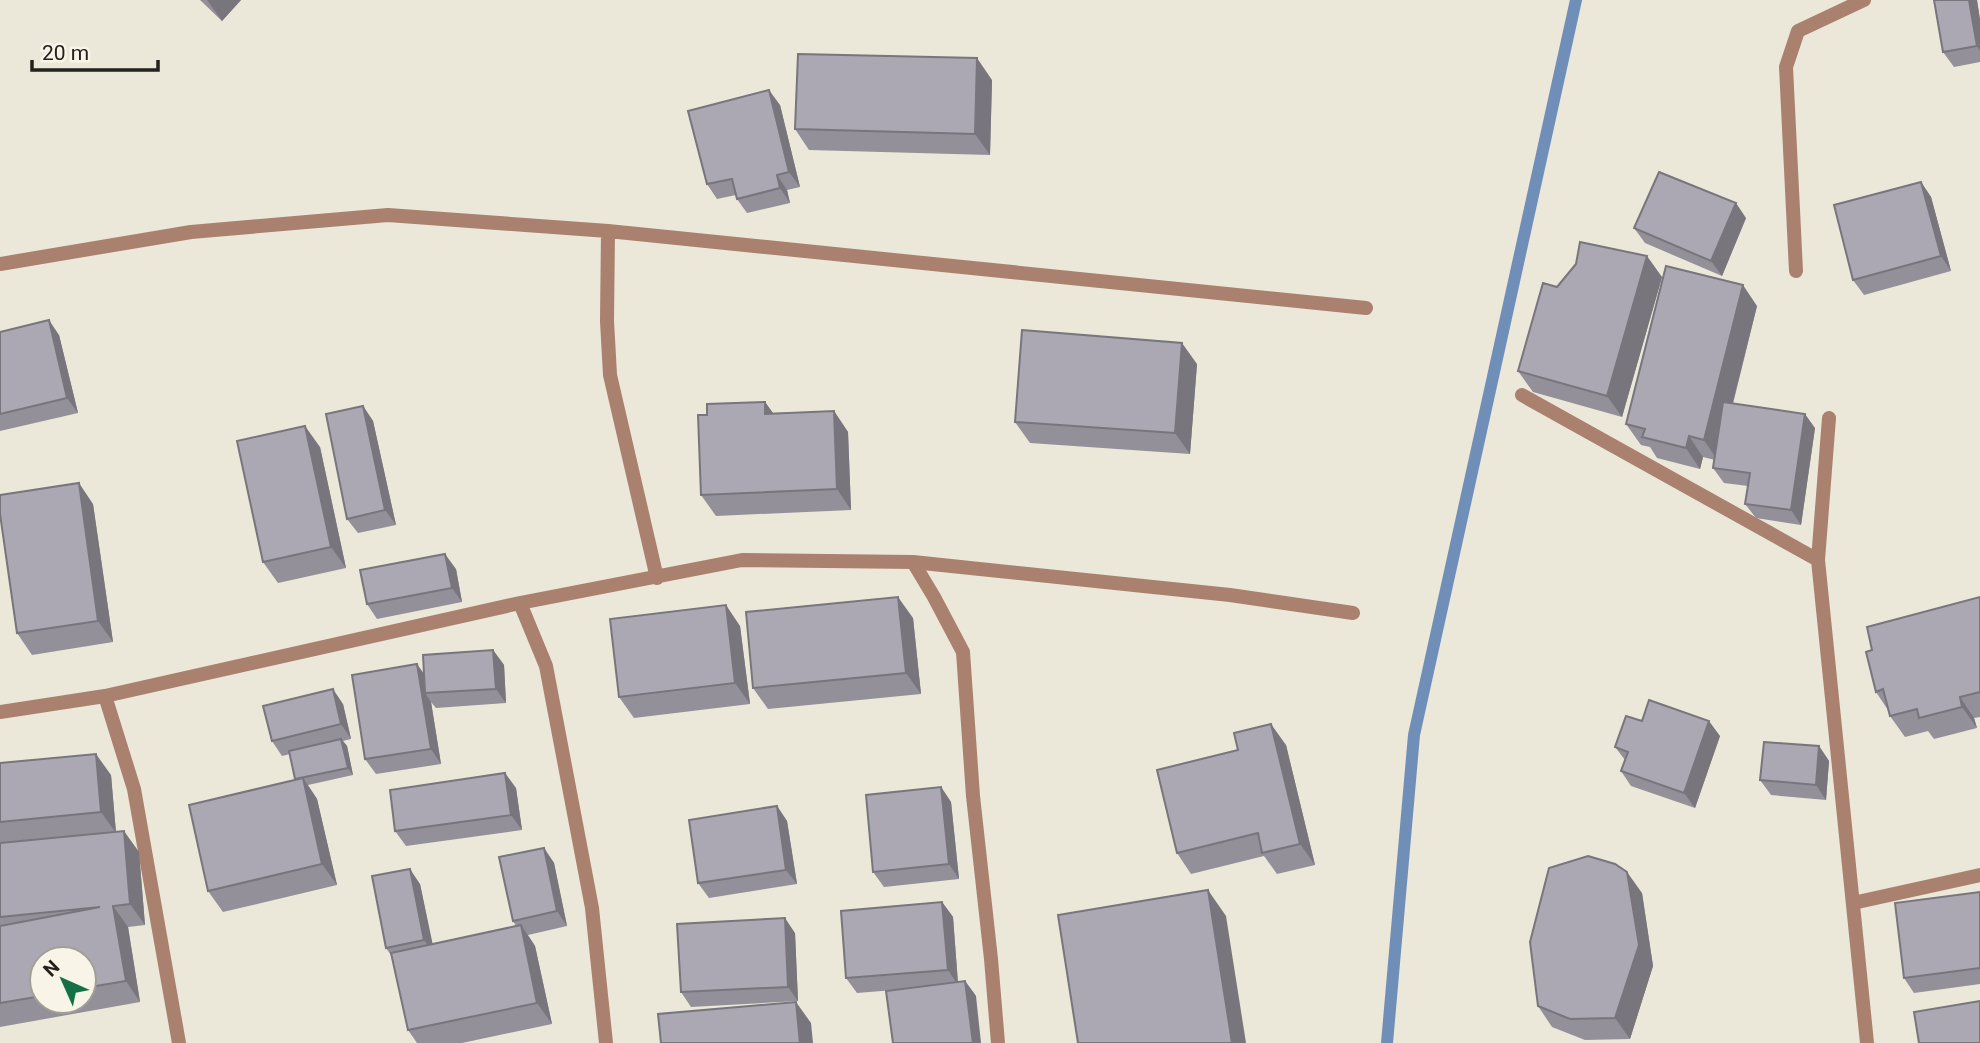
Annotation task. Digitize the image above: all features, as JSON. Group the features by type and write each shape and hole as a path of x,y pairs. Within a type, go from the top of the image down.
{"street":[{"path":"1796,271 1786,67 1798,31 1864,0"},
{"path":"0,264 191,232 388,215 608,232 1366,309"},
{"path":"608,232 607,321 610,375 657,578"},
{"path":"1522,395 1818,560"},
{"path":"1829,418 1818,560 1867,1043"},
{"path":"0,712 105,696 520,603 742,560 913,562 1230,595 1353,613"},
{"path":"913,562 963,652 973,796 998,1043"},
{"path":"520,603 546,666 592,908 606,1043"},
{"path":"105,696 134,789 179,1043"},
{"path":"1853,903 1980,875"}],"building":[{"path":"1934,0 1969,0 1977,46 1943,52"},
{"path":"798,54 977,58 975,134 795,129"},
{"path":"769,90 789,172 777,175 780,188 737,199 732,179 707,184 688,111"},
{"path":"1659,172 1736,203 1711,261 1634,228"},
{"path":"1921,182 1941,256 1853,280 1834,205"},
{"path":"1580,242 1647,256 1607,396 1518,371 1543,283 1557,287 1576,264"},
{"path":"1666,266 1743,285 1704,440 1689,436 1686,448 1642,437 1645,429 1626,424"},
{"path":"49,320 67,398 0,414 0,332"},
{"path":"1022,330 1182,343 1175,433 1015,422"},
{"path":"765,402 765,414 834,411 837,489 701,495 698,415 707,415 707,404"},
{"path":"1723,402 1805,414 1791,510 1745,504 1750,473 1713,468"},
{"path":"363,406 385,510 347,519 326,414"},
{"path":"305,426 331,547 263,562 237,441"},
{"path":"79,483 98,621 17,633 0,514 0,495"},
{"path":"445,554 452,588 367,604 360,570"},
{"path":"898,597 906,673 753,688 746,612"},
{"path":"1980,597 1980,692 1960,697 1962,707 1919,718 1917,709 1890,716 1883,689 1876,692 1866,652 1872,650 1867,627"},
{"path":"726,605 735,683 619,697 610,619"},
{"path":"493,650 496,689 425,693 423,655"},
{"path":"417,664 431,749 365,759 352,675"},
{"path":"333,689 341,724 272,741 263,706"},
{"path":"1649,700 1709,721 1684,793 1621,771 1628,752 1615,747 1626,716 1642,721"},
{"path":"1271,724 1300,844 1262,853 1258,833 1177,853 1157,770 1238,750 1234,733"},
{"path":"341,739 348,768 295,779 289,751"},
{"path":"1764,742 1819,746 1816,785 1760,780"},
{"path":"96,754 101,812 0,822 0,763"},
{"path":"505,773 511,815 395,831 390,790"},
{"path":"303,778 322,864 208,891 189,805"},
{"path":"941,787 949,864 873,872 866,795"},
{"path":"777,806 786,870 698,883 689,820"},
{"path":"124,831 130,904 113,906 126,981 98,986 98,945 28,945 28,998 0,1003 0,926 100,907 0,917 0,843"},
{"path":"544,848 557,911 513,921 499,857"},
{"path":"1588,856 1615,864 1627,872 1639,945 1615,1018 1570,1019 1538,1006 1530,942 1549,868"},
{"path":"410,869 424,940 386,948 372,876"},
{"path":"1208,890 1232,1043 1078,1043 1058,915"},
{"path":"1980,892 1980,968 1904,978 1895,903"},
{"path":"942,902 948,970 846,978 841,911"},
{"path":"785,918 788,987 681,992 677,924"},
{"path":"521,925 537,1003 408,1030 391,953"},
{"path":"965,981 973,1043 893,1043 886,991"},
{"path":"1980,1001 1980,1043 1919,1043 1914,1012"},
{"path":"796,1002 800,1043 661,1043 658,1014"}],"waterway":[{"path":"1387,1043 1414,735 1576,0"}]}
